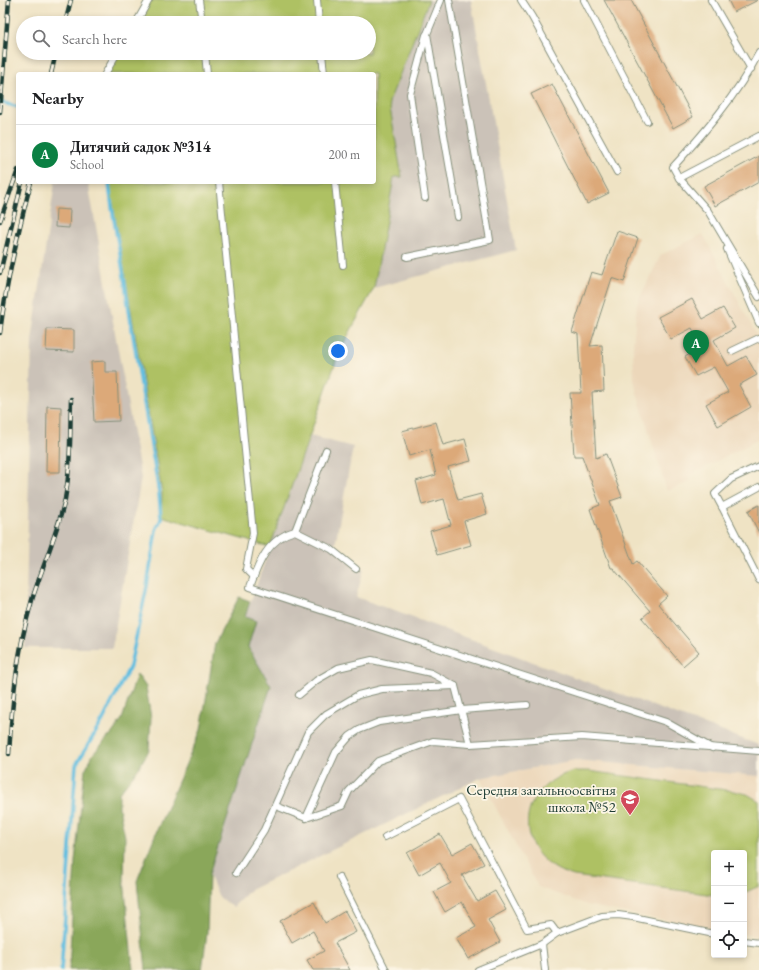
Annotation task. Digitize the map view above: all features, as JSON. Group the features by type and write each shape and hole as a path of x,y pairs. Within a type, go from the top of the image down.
{"lane":[{"path":"140,16 150,0"},
{"path":"199,0 201,16"},
{"path":"317,0 318,16"},
{"path":"425,198 410,94 427,34 441,0"},
{"path":"407,257 490,240 449,0"},
{"path":"521,0 532,17 617,172"},
{"path":"584,0 647,121"},
{"path":"711,0 751,69"},
{"path":"427,34 458,217"},
{"path":"759,53 751,69 710,126 673,168 679,178 708,211 759,297"},
{"path":"106,72 114,60"},
{"path":"206,60 207,72"},
{"path":"323,60 324,72"},
{"path":"679,178 759,136"},
{"path":"219,184 253,533 246,569 254,577"},
{"path":"335,184 343,265"},
{"path":"716,224 759,323"},
{"path":"732,352 759,338"},
{"path":"294,531 326,450"},
{"path":"759,466 731,479 715,494 759,580"},
{"path":"722,507 759,487"},
{"path":"356,569 331,549 294,531 284,534 261,558 250,587 666,722 712,748"},
{"path":"299,695 328,674 349,665 372,660 431,673 455,686 470,744"},
{"path":"236,873 264,830 308,732 326,714 336,706 358,695 382,689 455,686"},
{"path":"306,818 330,761 339,747 350,736 369,725 379,722 462,710 527,705"},
{"path":"276,806 306,818 342,806 349,791 378,761 433,741 470,744 582,737 759,751"},
{"path":"385,837 459,799 527,929 551,925 557,933"},
{"path":"339,877 386,970"},
{"path":"478,970 542,944 557,933 602,916 618,915 711,933"},
{"path":"747,941 759,943"},
{"path":"542,944 545,970"}],"shaded area":[{"path":"429,0 471,0 516,250 374,288 394,177 402,176 389,102"},
{"path":"55,184 88,184 141,478 112,648 25,648 32,341"},
{"path":"703,234 759,340 759,439 688,476 690,482 667,491 634,379 633,347 637,303 661,255"},
{"path":"310,436 353,447 335,545 364,569 356,597 759,745 759,776 575,760 480,778 250,890 233,907 219,897 209,874 271,686 248,647 245,617"},
{"name":"Середня загальноосвітня школа №52","path":"575,760 759,776 759,937 747,935 747,850 711,850 711,928 590,906 538,887 480,778"}],"green space":[{"path":"149,0 429,0 389,102 402,177 394,177 374,288 340,350 270,547 161,516 162,493 109,184 376,184 376,72 107,72 114,60 376,60 376,16 140,16"},
{"path":"239,597 250,601 245,617 256,621 248,647 271,686 209,874 207,933 202,970 146,970 137,881 157,830 201,730 215,643"},
{"path":"137,674 146,687 151,718 149,750 138,769 119,793 119,808 125,837 124,880 133,970 69,970 75,861 85,770 93,754 113,732 122,719"},
{"name":"Середня загальноосвітня школа №52","path":"574,771 588,771 747,794 759,801 759,886 747,892 747,850 711,850 711,895 574,876 554,867 539,855 530,840 528,824 530,807 539,792 554,780"}],"building":[{"path":"604,0 631,0 693,117 673,128"},
{"path":"728,0 758,0 734,12"},
{"path":"552,84 609,193 587,204 531,94"},
{"path":"759,156 759,182 715,206 704,186"},
{"path":"56,209 70,210 69,228 55,227"},
{"path":"617,231 638,238 624,282 612,278 590,346 602,345 604,391 592,392 596,458 606,454 622,497 610,501 633,564 637,561 667,596 658,604 699,652 683,666 642,618 650,611 613,568 611,568 590,509 600,505 582,456 574,456 570,393 581,393 578,334 572,332 591,272 602,275"},
{"path":"692,299 703,319 723,308 735,328 714,340 728,366 746,356 757,375 739,385 751,407 718,426 706,404 728,392 714,367 696,376 685,357 702,347 692,328 671,339 658,317"},
{"path":"47,329 74,330 74,352 46,351"},
{"path":"105,361 105,372 117,372 119,421 94,422 91,362"},
{"path":"47,406 61,407 60,472 46,472"},
{"path":"436,422 443,445 465,439 471,461 448,467 458,500 481,494 487,514 464,521 471,545 437,555 430,531 451,525 444,499 422,505 416,481 436,475 430,450 409,456 402,431"},
{"path":"759,505 759,533 748,511"},
{"path":"440,834 452,854 472,843 484,864 462,875 477,901 495,891 506,910 488,920 500,942 468,959 456,938 476,927 462,902 445,912 434,892 451,883 440,863 419,875 407,853"},
{"path":"314,902 325,923 345,911 356,932 335,943 350,970 313,970 307,960 324,951 313,931 292,943 280,921"}],"waterway":[{"path":"0,102 16,106"},
{"path":"61,970 76,765 103,720 130,666 147,586 156,530 161,519 159,493 114,222 109,184"}],"railway":[{"path":"0,112 9,0"},
{"path":"67,16 71,0"},
{"path":"51,72 54,60"},
{"path":"0,221 16,176"},
{"path":"0,273 22,184"},
{"path":"0,333 13,257 31,184"},
{"path":"9,754 14,696 22,638 32,600 54,537 65,499 69,462 71,399"}],"place":[{"name":"Дитячий садок №314","path":"696,363"},
{"name":"Середня загальноосвітня школа №52","path":"630,816"}]}
